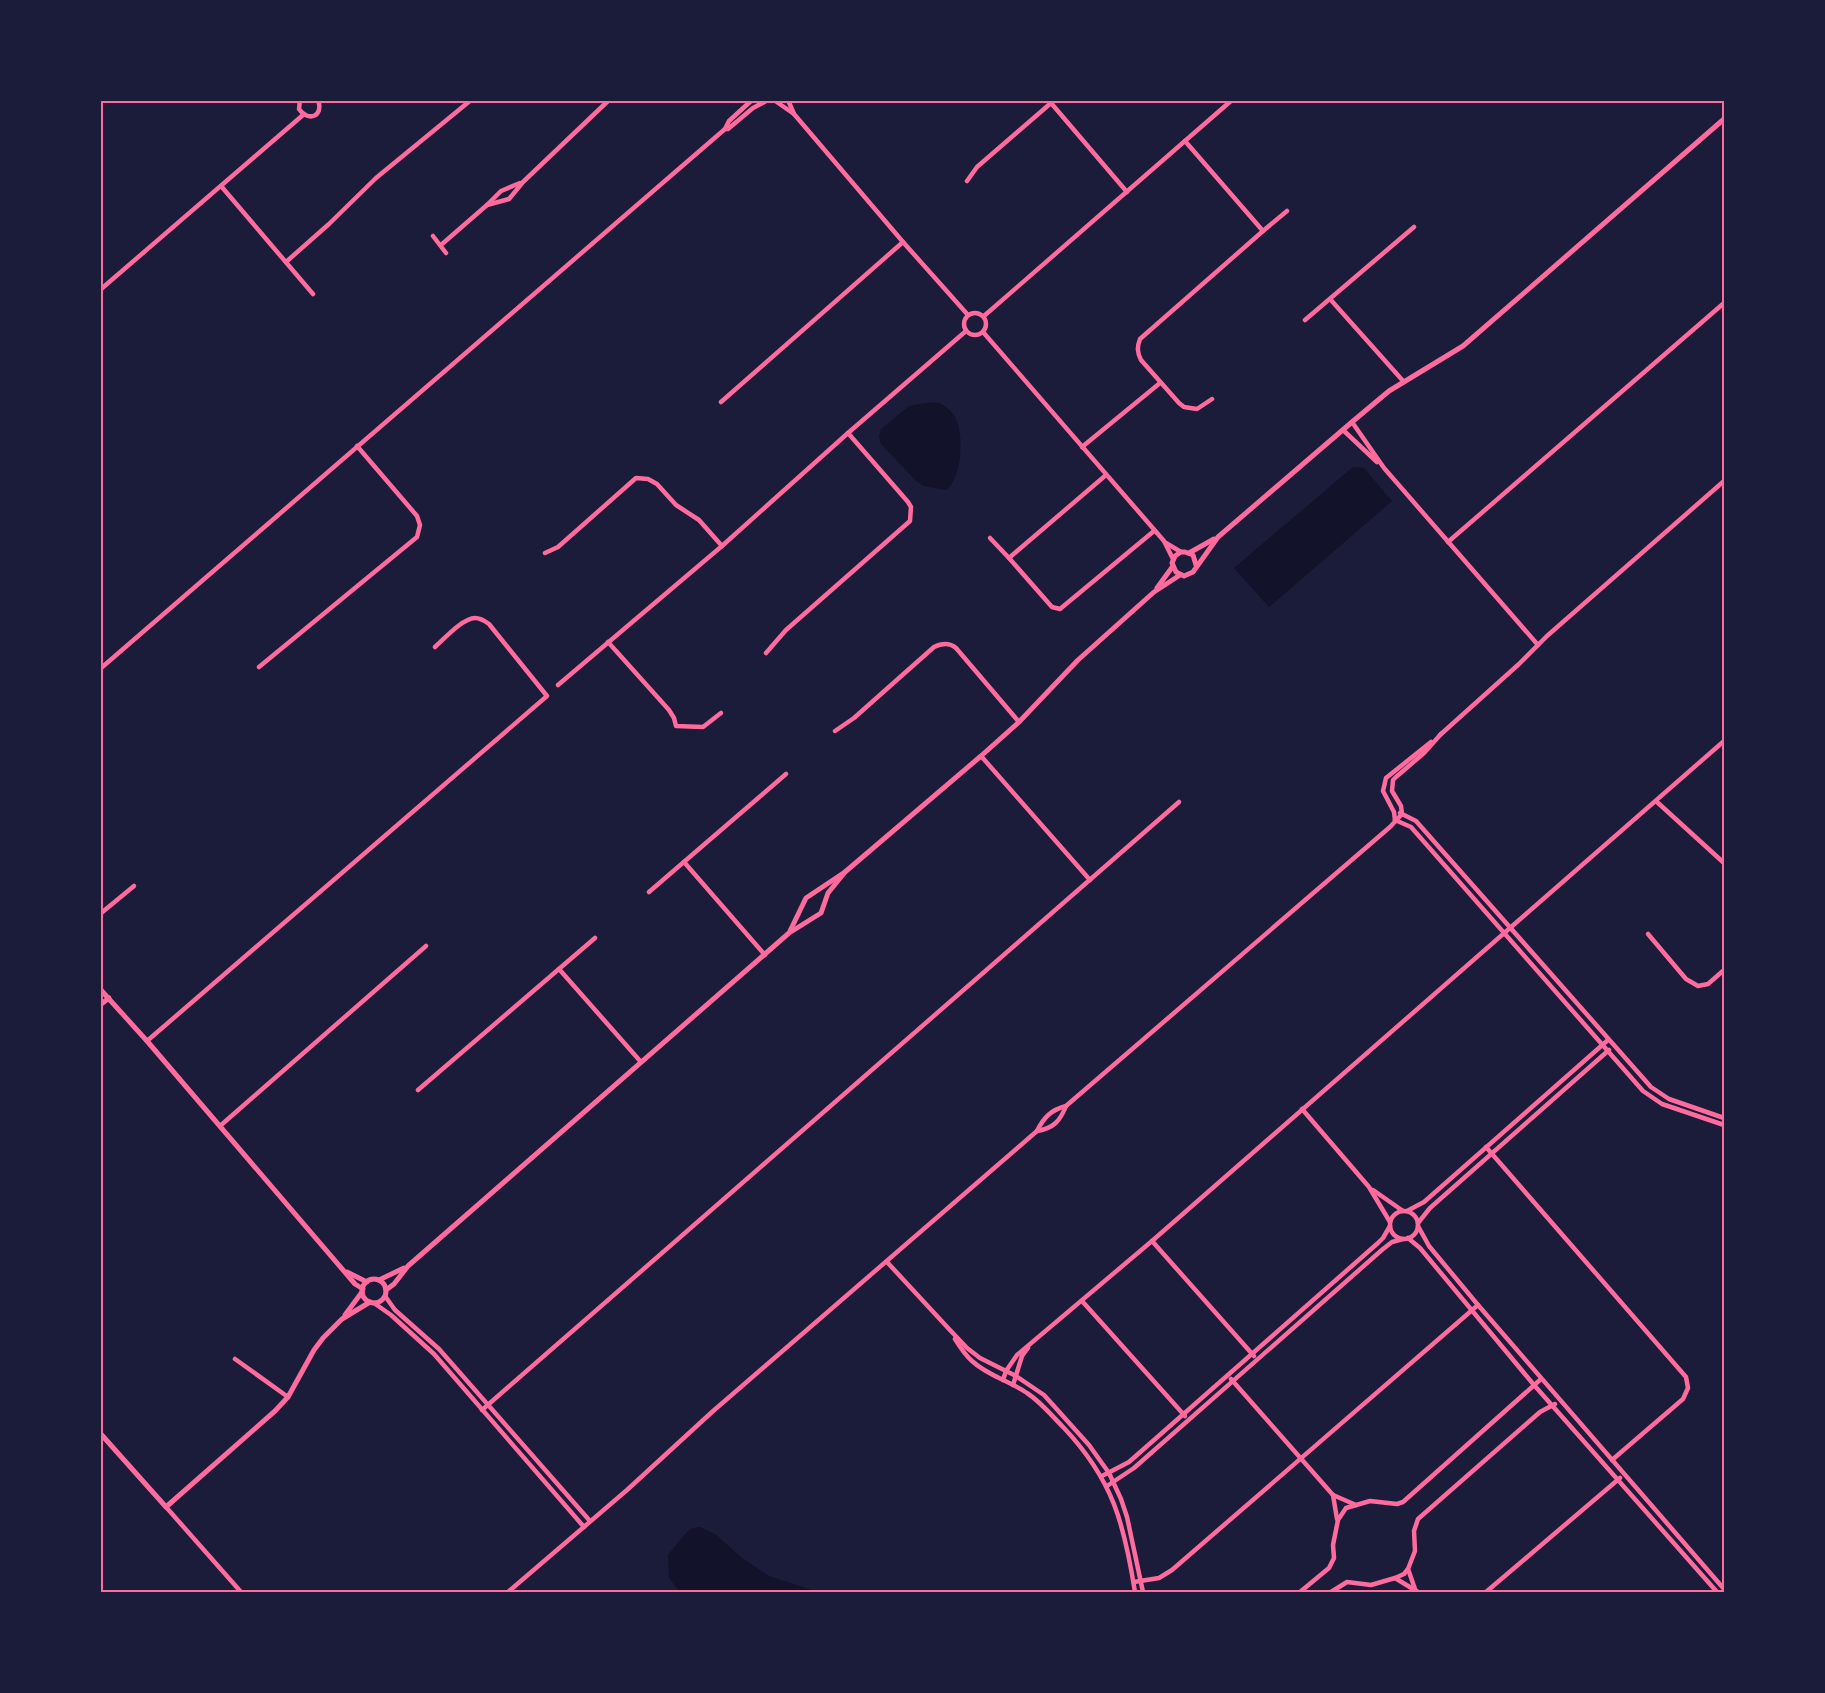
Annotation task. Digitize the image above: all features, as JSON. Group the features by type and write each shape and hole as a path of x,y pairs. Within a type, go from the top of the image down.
{"street":[{"path":"300,100 299,109 303,115 310,117 319,111 318,100"},
{"path":"286,262 382,172 471,100"},
{"path":"487,205 509,199 522,182 609,100"},
{"path":"100,669 724,129 729,121 752,100"},
{"path":"724,129 728,129 753,108 768,100"},
{"path":"774,100 794,114 968,315"},
{"path":"788,100 794,114"},
{"path":"984,316 1232,100"},
{"path":"967,181 977,167 1053,102 1127,192"},
{"path":"100,290 303,115"},
{"path":"789,933 806,898 845,872 981,756 1019,722 1078,660 1154,592 1180,575 1190,574 1218,537 1352,422 1389,391 1462,346 1725,119"},
{"path":"1185,141 1263,231"},
{"path":"441,245 501,190 522,182"},
{"path":"220,186 313,294"},
{"path":"1212,399 1197,409 1184,407 1141,360 1138,353 1140,339 1287,211"},
{"path":"1305,320 1414,227"},
{"path":"434,236 447,253"},
{"path":"721,402 903,242"},
{"path":"1330,299 1404,382"},
{"path":"1448,542 1725,303"},
{"path":"974,312 984,316 986,327 983,332 972,335 966,331 964,325 968,315 974,312"},
{"path":"558,685 722,546 966,331"},
{"path":"983,332 1154,531 1181,552 1193,555 1196,565"},
{"path":"1082,447 1160,383"},
{"path":"1352,422 1384,468 1538,645"},
{"path":"1343,430 1384,468"},
{"path":"766,653 786,630 910,521 911,507 908,502 848,433"},
{"path":"259,668 417,537 420,525 417,516 357,446"},
{"path":"1009,558 1106,475"},
{"path":"544,553 558,547 636,478 648,479 657,484 676,505 699,520 722,546"},
{"path":"1395,820 1394,812 1383,791 1386,778 1441,734 1538,645 1725,481"},
{"path":"990,538 1052,607 1060,609 1154,531"},
{"path":"1189,553 1218,537"},
{"path":"1164,541 1180,575"},
{"path":"1154,592 1181,552"},
{"path":"147,1041 547,696 489,624 482,619 470,619 435,647"},
{"path":"608,642 669,710 676,726 703,727 721,713"},
{"path":"835,731 854,718 934,647 945,643 952,644 956,648 1019,722"},
{"path":"1402,814 1401,806 1392,791 1393,780 1424,753 1441,734"},
{"path":"1003,1380 1017,1355 1152,1241 1725,741"},
{"path":"981,756 1090,880"},
{"path":"649,892 786,774"},
{"path":"482,1410 1179,802"},
{"path":"1657,802 1725,863"},
{"path":"1394,812 1416,821 1649,1086 1662,1095 1725,1118"},
{"path":"508,1593 717,1408 1037,1131 1045,1117 1052,1111 1066,1106 1402,814"},
{"path":"1395,820 1411,827 1641,1090 1662,1104 1725,1125"},
{"path":"684,862 765,955"},
{"path":"342,1319 372,1303 381,1302 408,1266 789,933 821,913 828,893 845,872"},
{"path":"100,914 134,886"},
{"path":"1648,934 1686,979 1695,985 1708,984 1725,969"},
{"path":"418,1090 595,938"},
{"path":"220,1126 426,946"},
{"path":"559,969 641,1062"},
{"path":"100,989 363,1290 364,1298 391,1315 434,1354 584,1527"},
{"path":"100,1005 109,998"},
{"path":"1102,1476 1129,1462 1378,1243 1395,1214 1424,1202 1608,1040"},
{"path":"1107,1486 1134,1468 1383,1248 1392,1242 1415,1234 1418,1225 1430,1208 1614,1046"},
{"path":"1037,1131 1047,1130 1056,1124 1066,1106"},
{"path":"1302,1109 1369,1187 1390,1224 1393,1234 1420,1248 1552,1406 1717,1593"},
{"path":"1486,1147 1686,1377 1688,1388 1683,1399 1612,1460"},
{"path":"1369,1187 1415,1216 1429,1246 1478,1305 1559,1401 1725,1589"},
{"path":"1152,1241 1258,1360"},
{"path":"887,1262 949,1329 980,1358 1016,1376 1044,1395 1089,1445 1114,1482 1127,1517 1143,1593"},
{"path":"165,1507 288,1397 314,1350 342,1319 367,1282 379,1280 408,1266"},
{"path":"346,1271 367,1282"},
{"path":"379,1280 384,1284 395,1310 439,1349 590,1521"},
{"path":"1082,1300 1189,1420"},
{"path":"1134,1582 1159,1578 1172,1570 1478,1305"},
{"path":"949,1329 971,1360 981,1368 1027,1393 1045,1407 1083,1448 1102,1476 1120,1519 1135,1593"},
{"path":"1013,1385 1022,1356 1032,1343"},
{"path":"235,1359 288,1397"},
{"path":"1227,1375 1333,1495 1356,1505"},
{"path":"1300,1593 1329,1568 1334,1558 1333,1545 1338,1520 1346,1508 1370,1502 1397,1504 1403,1502 1541,1379"},
{"path":"1331,1593 1347,1582 1371,1585 1404,1574 1415,1551 1414,1531 1418,1519 1540,1412 1559,1401"},
{"path":"100,1433 241,1593"},
{"path":"1486,1593 1624,1474"},
{"path":"1333,1495 1338,1520"},
{"path":"1408,1569 1417,1591"},
{"path":"1395,1578 1417,1591"}],"shaded area":[{"path":"925,403 945,406 954,415 959,426 961,446 958,467 955,477 946,490 924,486 916,481 881,444 879,437 881,429 909,406"},
{"path":"1353,467 1364,468 1392,501 1269,607 1234,568"},
{"path":"700,1527 715,1534 742,1558 769,1576 818,1592 680,1592 669,1578 668,1555 686,1533 693,1528"}]}
